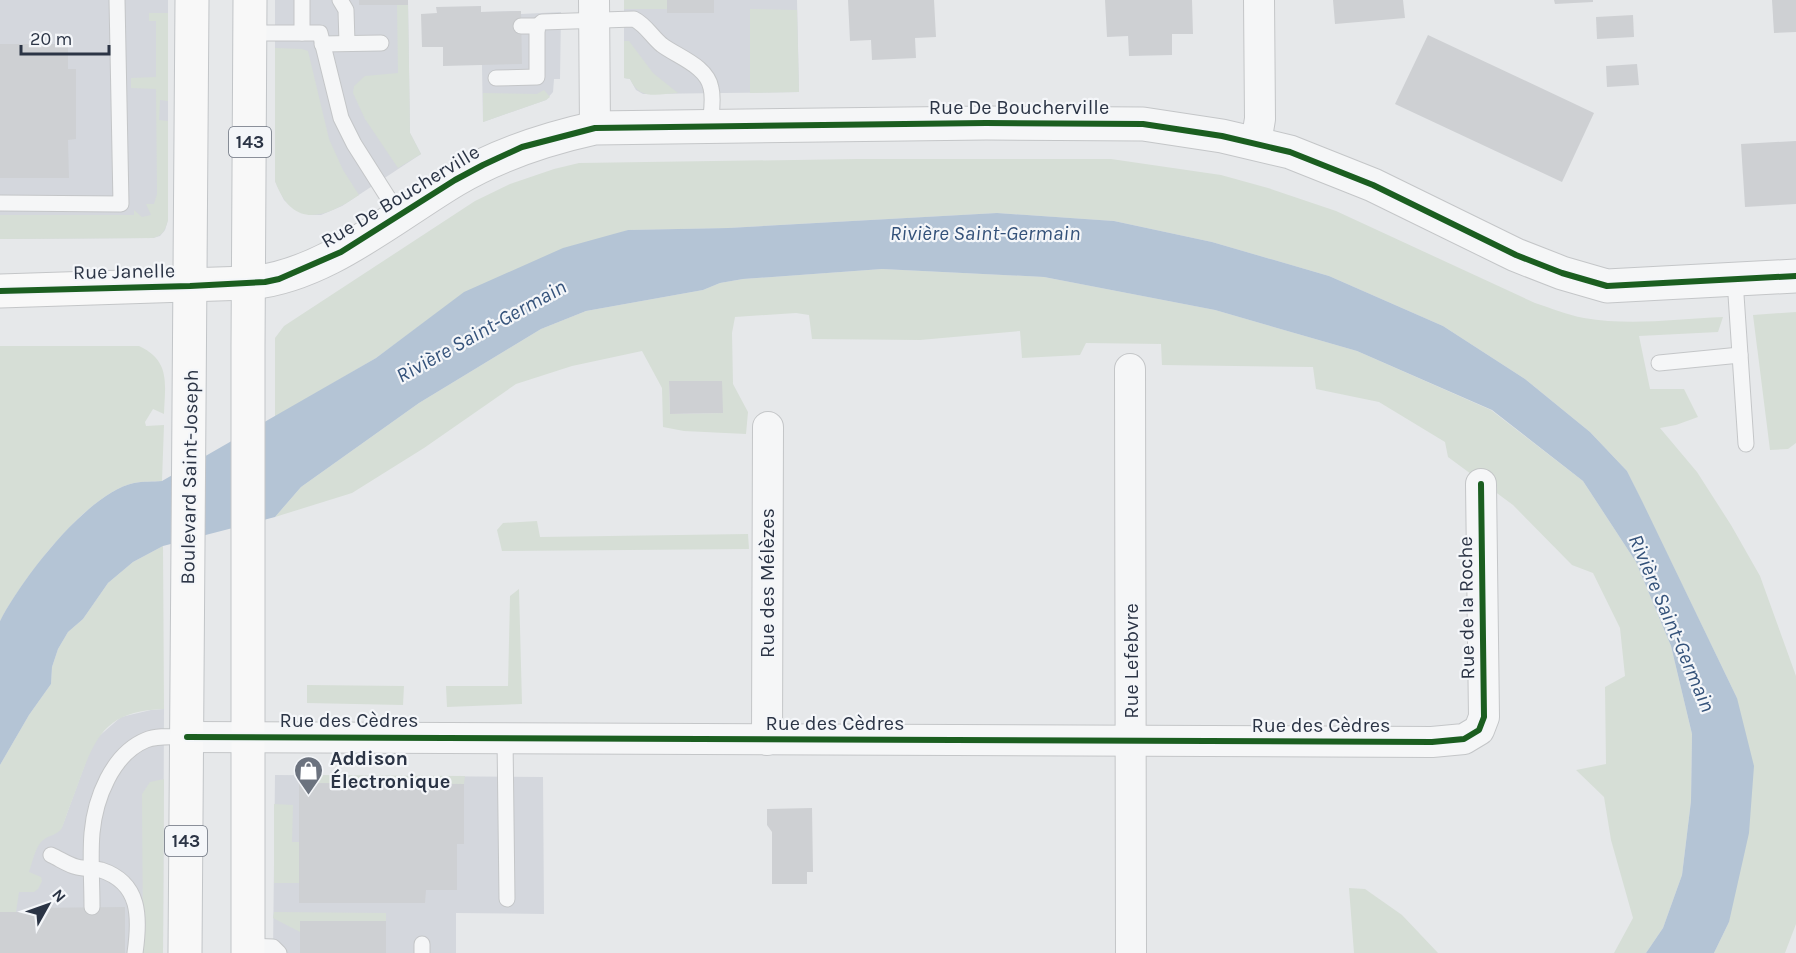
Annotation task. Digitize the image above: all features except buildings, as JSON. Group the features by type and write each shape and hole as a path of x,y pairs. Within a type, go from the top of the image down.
{"main road":[{"name":"Boulevard Saint-Joseph","path":"185,953 192,0"},
{"name":"143","path":"250,0 248,738 258,950"},
{"name":"Rue Janelle","path":"0,291 248,284"}],"street":[{"path":"1256,143 1260,119 1259,0"},
{"path":"594,10 595,128"},
{"name":"Rue De Boucherville","path":"248,284 279,279 341,252 455,180 505,155 550,138 595,128 986,123 1143,124 1256,143 1290,152 1373,185 1516,255 1607,286 1796,276"},
{"name":"Rue Lefebvre","path":"1130,369 1131,953"},
{"name":"Rue des Mélèzes","path":"767,740 768,427"},
{"name":"Rue de la Roche","path":"1479,730 1484,709 1481,484"},
{"name":"Rue des Cèdres","path":"187,737 1444,742 1464,739 1479,730"}],"lane":[{"path":"0,203 121,204 117,0"},
{"path":"302,0 302,33"},
{"path":"340,0 346,10 347,43"},
{"path":"521,26 538,26 547,21 594,10 640,22 661,44 708,79 712,90 711,126"},
{"path":"496,78 537,77 538,26"},
{"path":"250,33 320,33 341,118 347,132 399,215"},
{"path":"322,44 381,43"},
{"path":"1735,280 1746,444"},
{"path":"1659,363 1740,355"},
{"path":"92,908 92,832 99,801 108,778 121,759 147,739 187,737"},
{"path":"505,738 507,898"},
{"path":"51,855 78,867 93,868 107,873 120,880 133,895 136,902 135,953"}],"shaded area":[{"path":"0,0 168,0 168,220 160,236 153,238 0,239"},
{"path":"275,0 408,0 410,133 421,154 342,206 321,215 310,215 292,207 284,200 275,181"},
{"path":"624,0 797,0 799,92 643,94 636,90 630,79 624,78"},
{"path":"624,0 667,0 667,9 624,9"},
{"path":"397,5 408,5 410,133 421,154 398,168 365,119 353,93 354,86 365,76 398,73"},
{"path":"750,9 797,10 799,92 750,93"},
{"path":"521,11 521,14 561,12 560,79 554,79 553,92 546,100 483,122 481,12"},
{"path":"149,13 168,13 168,101 160,100 159,120 168,121 168,220 164,232 153,238 0,239 0,215 134,215 134,210 142,217 151,215 146,204 154,204 157,194 156,89 131,88 131,78 156,77 156,21 149,21"},
{"path":"624,41 629,41 653,73 678,93 650,95 639,91 630,79 624,78"},
{"path":"275,48 308,51 329,139 343,170 359,195 322,214 301,213 291,207 282,197 275,181"},
{"path":"544,90 550,97 546,100 483,122 483,93 537,94"},
{"path":"858,159 1111,159 1221,175 1336,211 1535,303 1571,315 1619,322 1723,317 1718,332 1639,336 1650,389 1684,389 1698,417 1660,428 1697,472 1760,576 1796,676 1796,924 1785,953 1714,953 1729,922 1737,698 1627,471 1590,432 1525,379 1443,326 1329,276 1212,242 1114,221 997,213 728,228 628,230 464,293 376,358 275,417 275,338 284,326 475,201 510,184 579,163"},
{"path":"882,269 1044,277 1215,310 1357,351 1491,410 1583,481 1636,562 1671,646 1692,734 1691,801 1682,875 1663,928 1646,953 1614,953 1633,918 1611,840 1604,797 1576,770 1606,764 1605,687 1625,676 1620,628 1593,573 1572,565 1513,505 1448,457 1445,442 1379,402 1316,389 1313,367 1162,365 1161,344 1086,343 1080,355 1022,358 1020,331 920,340 812,339 809,315 796,313 735,317 732,333 733,384 748,412 746,434 684,431 663,427 662,388 642,351 572,366 516,384 424,448 352,493 275,517 301,487 419,403 541,329 586,311 703,290 720,283 743,279","holes":["669,382 723,413 670,414"]},
{"path":"1796,312 1796,443 1788,449 1770,450 1753,315"},
{"path":"0,346 139,346 157,359 161,366 165,393 164,414 153,409 145,422 146,426 164,425 162,481 134,483 116,490 96,503 58,540 40,562 10,603 0,621"},
{"path":"537,521 540,537 748,534 749,549 502,551 497,530 503,523"},
{"path":"163,546 164,709 131,714 109,726 101,735 87,760 62,828 43,840 35,852 29,872 41,877 42,881 38,889 34,892 19,892 16,912 0,912 0,765 29,715 51,684 52,667 58,649 68,632 83,619 108,583 133,562"},
{"path":"519,589 522,704 447,707 446,686 508,686 510,596"},
{"path":"307,685 404,686 403,705 307,703"},
{"path":"164,709 163,953 0,953 0,912 19,892 44,820 62,827 97,738 121,717"},
{"path":"275,775 543,777 544,914 456,913 456,953 273,953"},
{"path":"301,775 465,776 464,784 303,783"},
{"path":"164,779 163,953 143,953 142,794 150,782"},
{"path":"274,804 293,805 292,842 299,842 299,883 274,883"},
{"path":"1349,888 1365,889 1402,915 1438,953 1354,953"},
{"path":"274,912 386,913 386,921 300,921 300,932 273,918"}],"water":[{"name":"Rivière Saint-Germain","path":"997,213 1114,221 1212,242 1329,276 1443,326 1525,379 1590,432 1627,471 1643,503 1737,698 1754,766 1749,833 1729,922 1714,953 1646,953 1663,928 1682,875 1691,801 1692,734 1671,646 1636,562 1583,481 1492,410 1357,351 1215,310 1044,277 882,269 743,279 720,283 703,290 586,311 541,329 419,403 301,487 275,517 163,546 133,562 108,583 83,619 68,632 58,649 52,667 51,684 29,715 0,765 0,621 39,562 76,520 116,490 134,483 162,481 376,358 464,292 563,248 628,230 728,228"}],"cycle path":[{"path":"0,291 190,286 265,282 279,279 341,252 455,180 483,165 522,147 595,128 986,123 1143,124 1222,136 1290,152 1373,185 1516,255 1562,273 1607,286 1796,276"},
{"path":"187,737 1432,742 1464,739 1479,730 1484,717 1481,484"}],"place":[{"name":"Addison Électronique","path":"309,796"}]}
